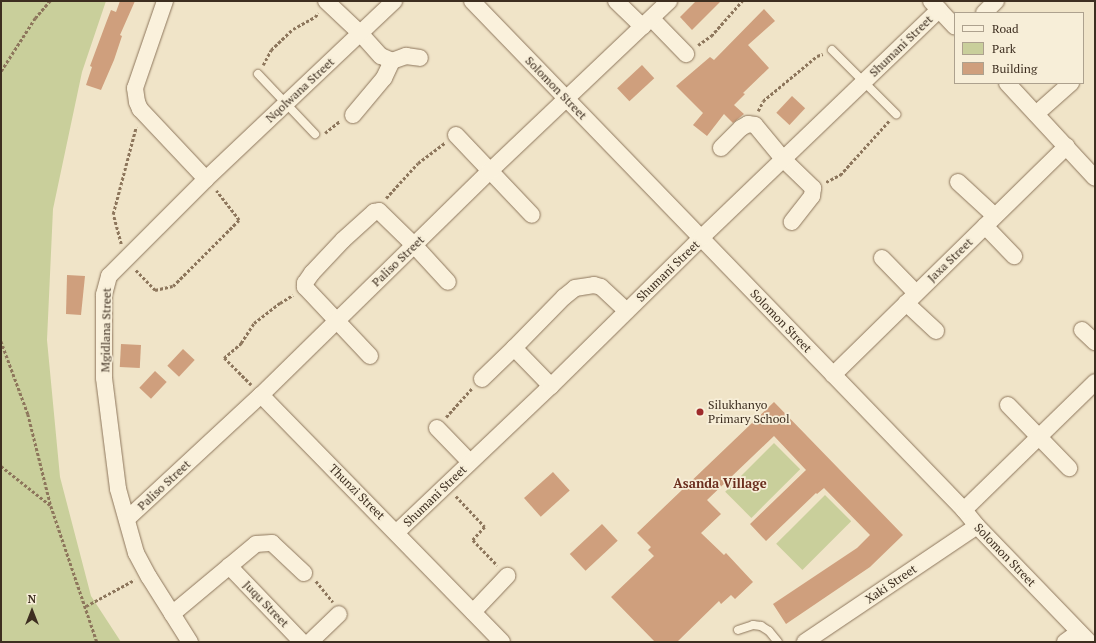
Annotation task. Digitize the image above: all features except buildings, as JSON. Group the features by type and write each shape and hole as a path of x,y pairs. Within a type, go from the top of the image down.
{"street":[{"path":"165,1 135,88 136,102 140,109 206,179"},
{"path":"326,1 360,33 381,56 392,61 406,56 420,58"},
{"name":"Nqolwana Street","path":"206,179 394,1"},
{"name":"Solomon Street","path":"472,1 964,510 977,526 1084,637"},
{"path":"616,1 686,54"},
{"name":"Paliso Street","path":"127,519 261,395 490,171 669,1"},
{"path":"985,12 996,1"},
{"path":"935,5 954,26"},
{"name":"Shumani Street","path":"397,532 551,386 701,238 864,82 935,5"},
{"path":"353,114 384,78 392,61"},
{"path":"1008,84 1095,178"},
{"path":"1036,114 1070,84"},
{"path":"721,148 741,128 752,124 755,125 813,188 812,196 792,222"},
{"path":"456,135 532,215"},
{"name":"Jaxa Street","path":"833,374 1066,146"},
{"name":"Mgidlana Street","path":"190,642 148,577 136,554 118,489 104,378 106,284 109,276 116,268 206,179"},
{"path":"958,182 990,221 1014,256"},
{"path":"370,356 305,287 305,283 343,240 376,211 383,215 414,245 448,282"},
{"path":"882,258 936,331"},
{"path":"482,379 564,297 580,286 594,285 601,287 626,311"},
{"path":"1082,330 1095,342"},
{"path":"514,348 551,386"},
{"path":"964,510 1095,382"},
{"name":"Thunzi Street","path":"261,395 397,532 502,642"},
{"path":"1008,405 1069,468"},
{"path":"437,428 470,462"},
{"name":"Xaki Street","path":"804,642 977,526"},
{"path":"172,614 256,544 272,543 304,573"},
{"name":"Juqu Street","path":"229,566 302,642"},
{"path":"473,612 507,576"},
{"path":"310,642 339,614"},
{"path":"1065,642 1084,637"}],"lane":[{"path":"832,50 896,114"},
{"path":"258,74 284,104 315,134"},
{"path":"738,630 753,625 761,626 769,631 778,642"}],"path":[{"path":"1,71 35,18 50,1"},
{"path":"258,74 271,50 293,29 315,17 326,1"},
{"path":"686,54 711,36 742,1"},
{"path":"752,124 763,101 817,56 832,50"},
{"path":"315,134 320,137 348,114 353,114"},
{"path":"813,188 840,175 867,148 896,114"},
{"path":"376,211 396,186 418,163 456,135"},
{"path":"261,395 224,358 240,343 254,323 280,303 305,287"},
{"path":"1,341 28,414 50,506 86,606 97,642"},
{"path":"437,428 454,407 482,379"},
{"path":"1,466 50,506"},
{"path":"445,486 485,527 473,540 507,576"},
{"path":"304,573 317,582 341,611 339,614"},
{"path":"86,606 133,580 140,581 148,577"}],"green space":[{"path":"1,1 106,1 82,72 53,209 47,340 60,477 91,596 121,642 1,642"},
{"path":"774,443 800,469 751,518 725,492"},
{"path":"825,495 851,521 802,570 776,544"}],"place":[{"name":"Silukhanyo Primary School","path":"700,412"}],"district":[{"name":"Asanda Village","path":"720,483"}]}
